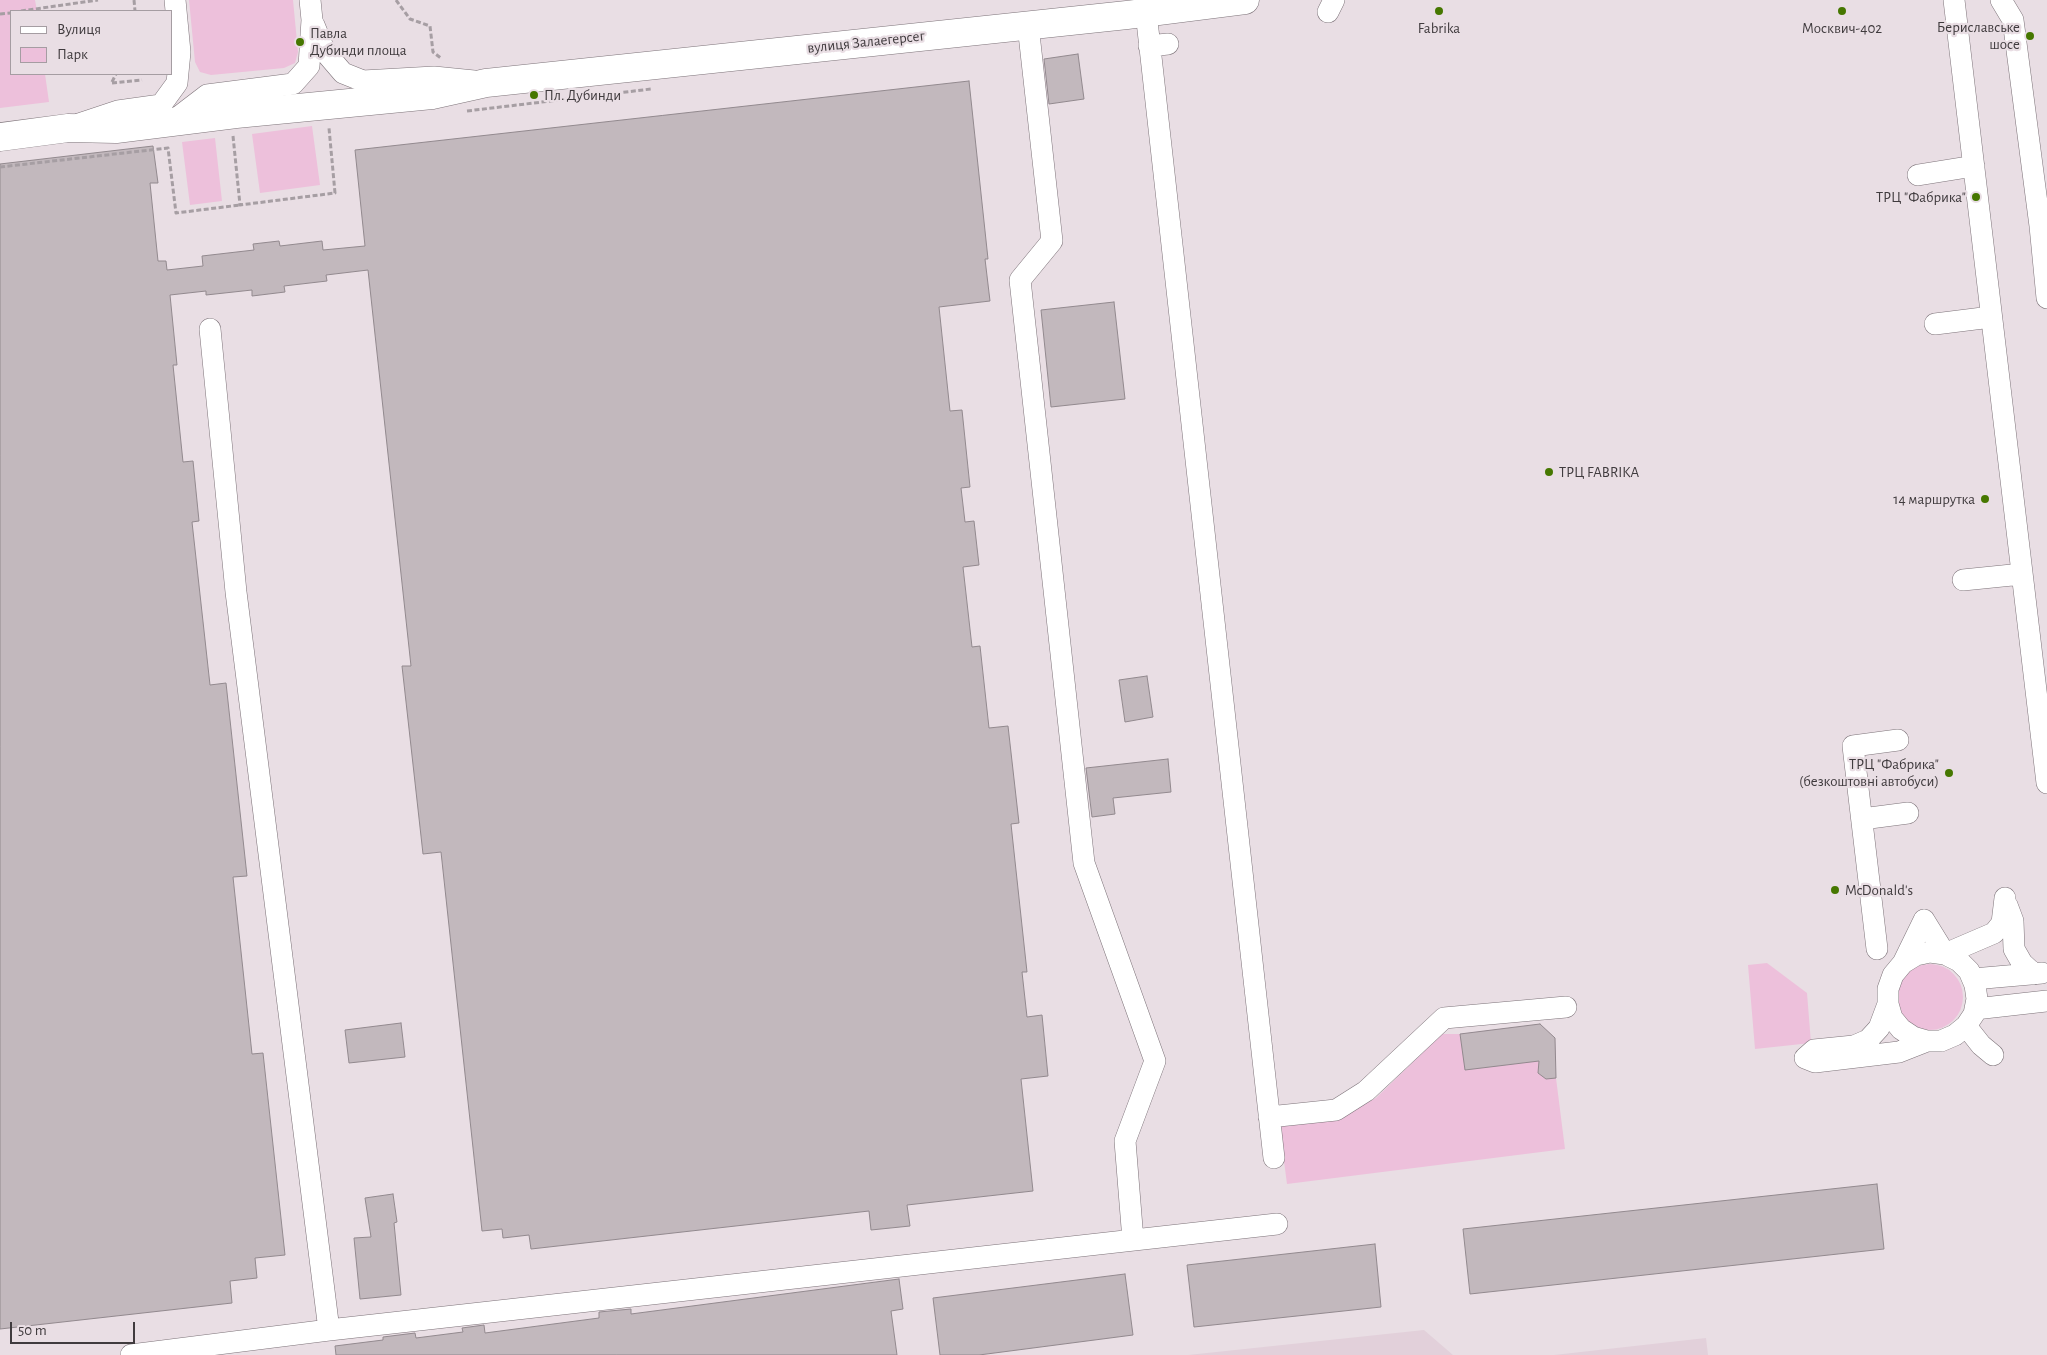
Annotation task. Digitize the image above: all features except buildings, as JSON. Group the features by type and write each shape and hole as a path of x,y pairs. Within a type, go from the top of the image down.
{"main road":[{"name":"вулиця Залаегерсег","path":"68,128 116,129 173,121 234,124 432,95 486,83 1245,0"},
{"path":"0,136 68,128"}],"street":[{"path":"68,128 118,111 161,105 177,83 180,52 175,0"},
{"path":"1954,0 2022,574 2045,743 2047,783"},
{"path":"2002,0 2013,20 2040,226 2047,298"},
{"path":"311,10 325,52 343,73 362,81 434,77 486,83"},
{"path":"173,121 207,95 293,84 309,66 311,10"},
{"path":"1146,12 1159,45 1274,1158"},
{"path":"1028,25 1052,241 1020,280 1084,862 1155,1061 1125,1141 1133,1240"},
{"path":"180,52 190,79 234,124"},
{"path":"1918,175 1974,166"},
{"path":"1934,324 1992,317"},
{"path":"210,329 236,592 329,1330"},
{"path":"1964,580 2022,574"},
{"path":"1899,748 1855,761 1862,819 1879,846 1886,919 1877,949 1903,963"},
{"path":"1862,819 1908,813"},
{"path":"1945,954 1994,933 2002,923 2005,898 2013,921 2014,950 2022,963 2041,973"},
{"path":"1941,1045 1913,1038 1901,1029 1892,1018 1888,1004 1888,989 1893,975 1903,963 1924,920 1945,954"},
{"path":"1888,1004 1879,1028 1868,1040 1854,1046 1814,1050 1805,1058 1815,1062 1899,1052 1941,1045 1955,1035 1970,1017 1977,999 1973,979 1969,971 1959,961 1945,954 1930,952 1916,955 1903,963"},
{"path":"1973,979 2041,973"},
{"path":"1970,1017 2047,1001"},
{"path":"1269,1117 1336,1110 1366,1091 1444,1018 1566,1007"},
{"path":"1970,1017 1980,1045 1993,1055"},
{"path":"131,1355 329,1330 1277,1224"}],"path":[{"path":"28,10 98,0"},
{"path":"396,0 410,19 430,26 433,52 445,61"},
{"path":"116,75 112,83 142,80"},
{"path":"234,124 240,205"},
{"path":"0,167 168,148 176,213 335,192 328,128 338,127"}],"shaded area":[{"path":"1424,1330 1453,1355 1188,1355"},
{"path":"1706,1338 1708,1355 1554,1355"}],"green space":[{"path":"0,0 35,0 37,10 10,10 10,75 45,75 49,102 0,108"},
{"path":"189,0 293,0 298,52 295,63 284,68 211,75 200,72 195,62"},
{"path":"312,126 320,185 260,193 252,134"},
{"path":"215,138 222,201 190,205 182,142"},
{"path":"1767,963 1807,993 1811,1043 1755,1049 1748,965"},
{"path":"1923,964 1937,964 1949,969 1958,978 1963,990 1961,1010 1954,1021 1937,1030 1923,1030 1911,1025 1902,1016 1897,1004 1897,990 1902,978 1911,969"},
{"path":"1540,1024 1555,1038 1556,1078 1565,1149 1287,1184 1279,1123 1338,1118 1376,1098 1442,1034 1460,1034"}],"place":[{"name":"Fabrika","path":"1439,11"},
{"name":"Москвич-402","path":"1842,11"},
{"name":"Бериславське шосе","path":"2030,36"},
{"name":"Павла Дубинди площа","path":"300,42"},
{"name":"Пл. Дубинди","path":"534,95"},
{"name":"ТРЦ \"Фабрика\"","path":"1976,197"},
{"name":"ТРЦ FABRIKA","path":"1549,472"},
{"name":"14 маршрутка","path":"1985,499"},
{"name":"ТРЦ \"Фабрика\" (безкоштовні автобуси)","path":"1949,773"},
{"name":"McDonald's","path":"1835,890"}]}
